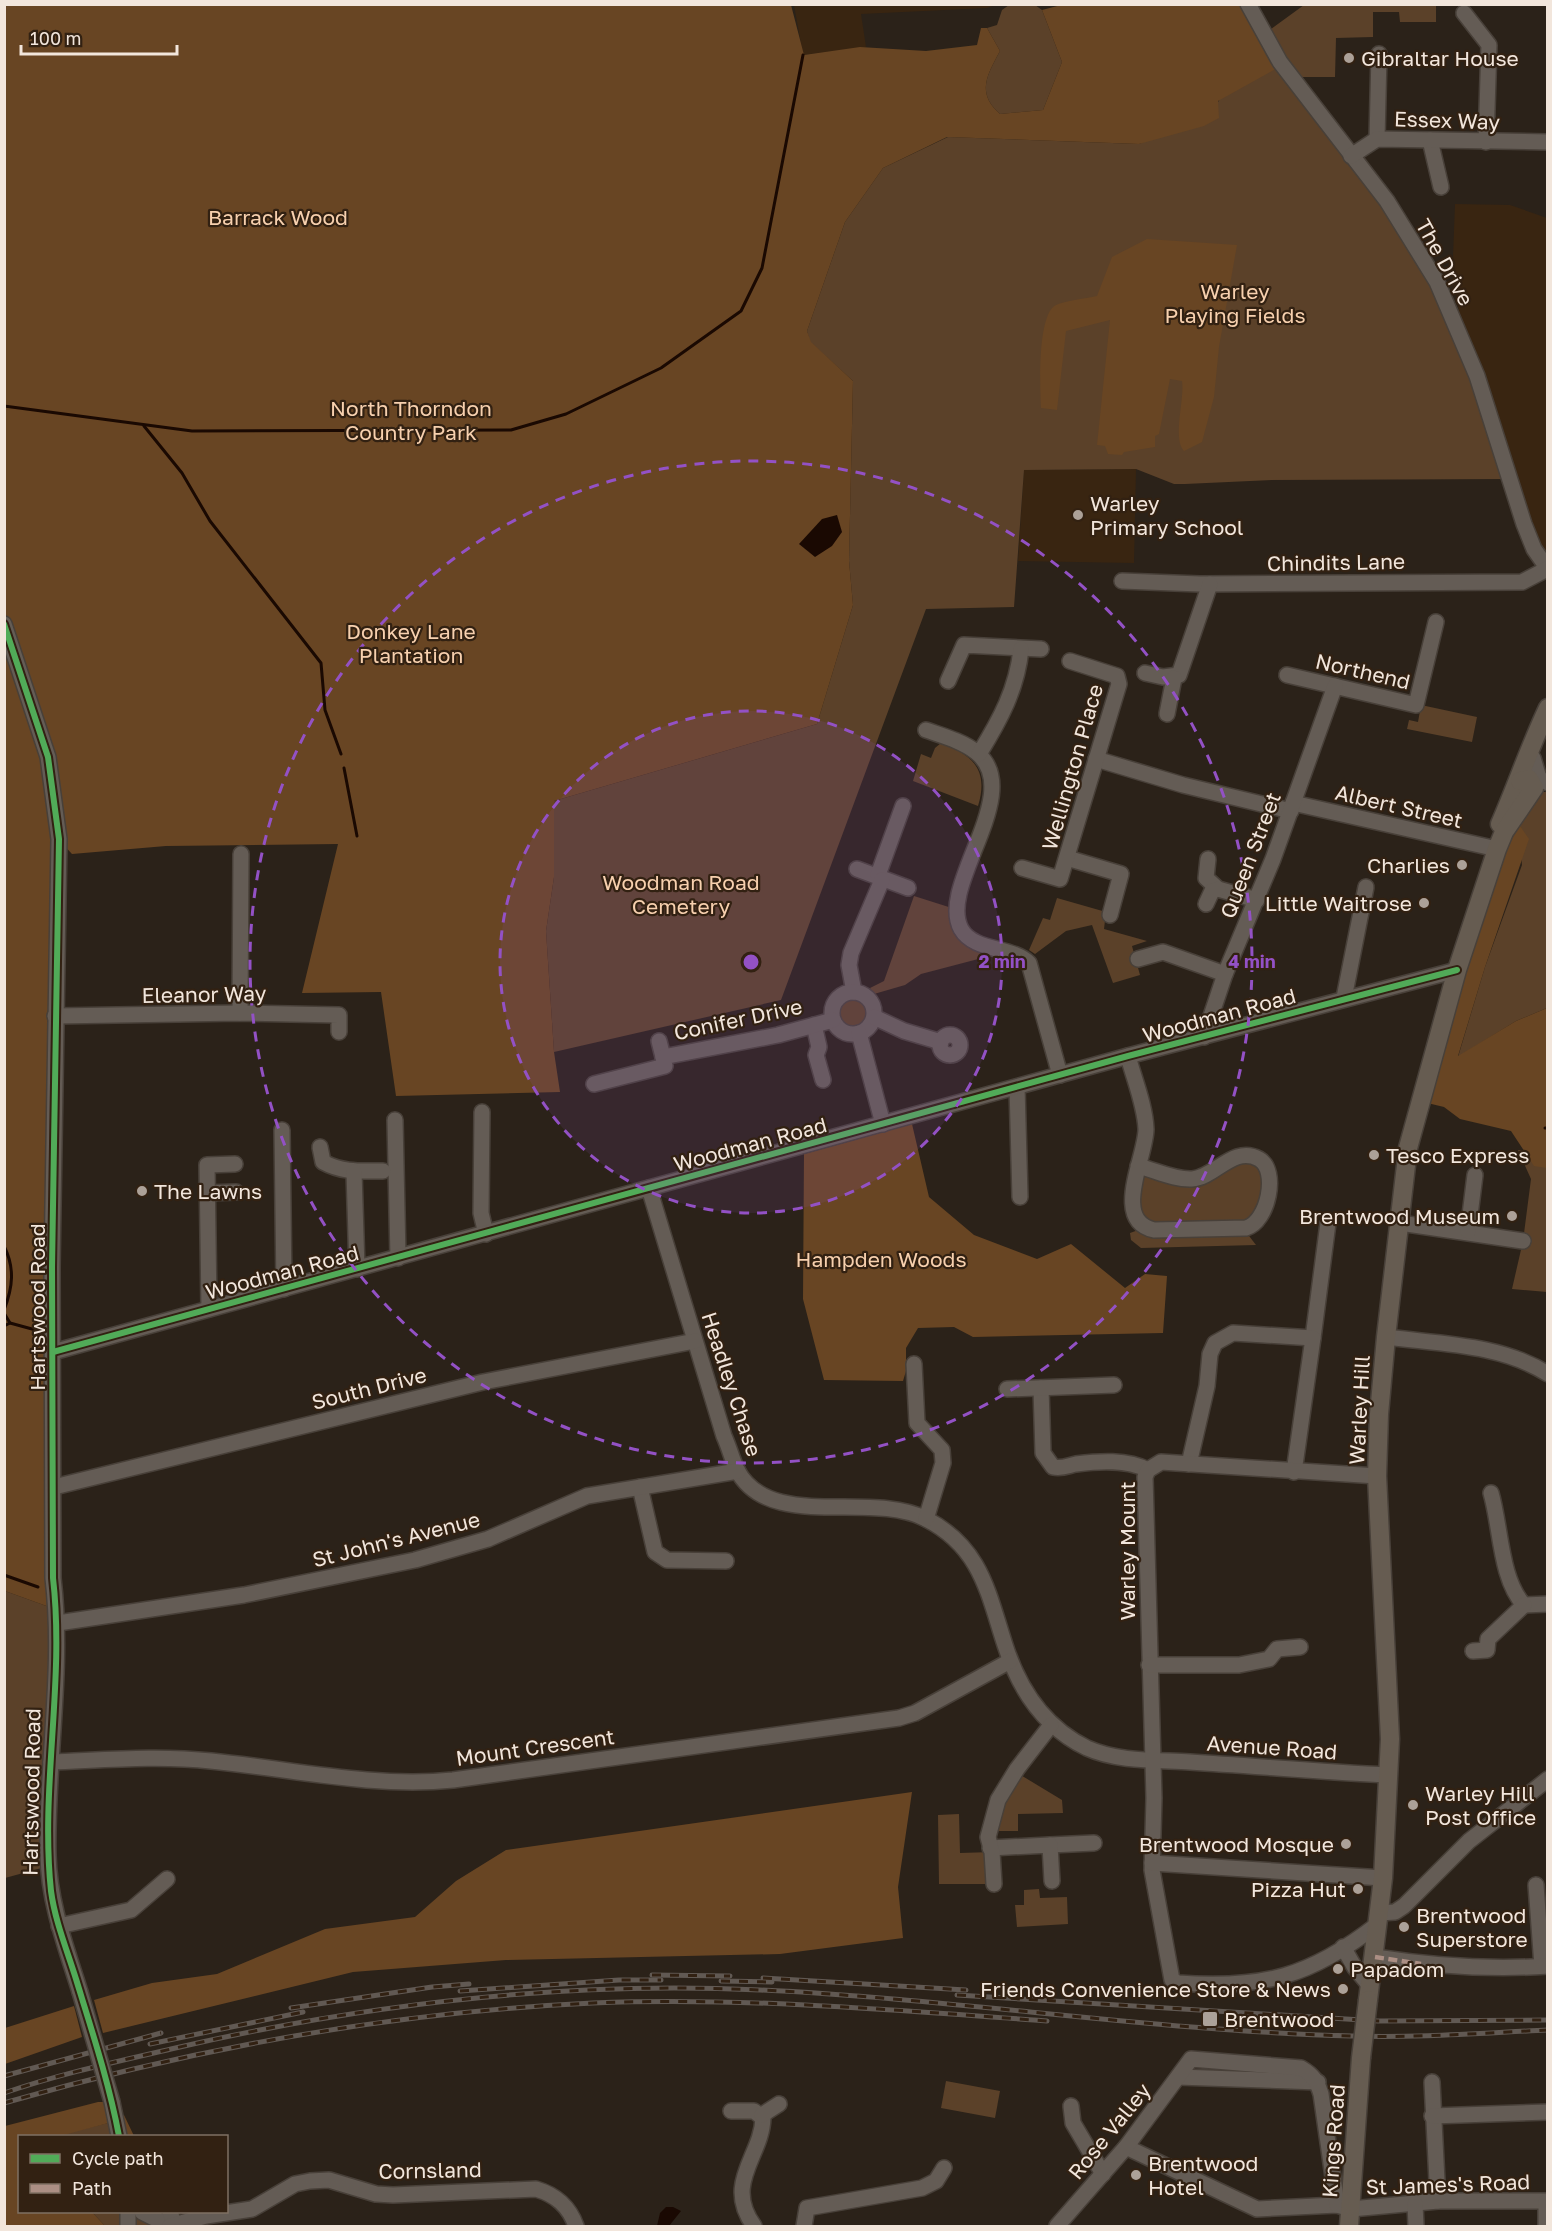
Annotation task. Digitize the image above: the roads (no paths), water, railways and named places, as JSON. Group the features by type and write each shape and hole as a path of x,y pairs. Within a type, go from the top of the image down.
{"main road":[{"name":"Warley Hill","path":"1534,786 1532,738 1548,708"},
{"name":"Warley Hill","path":"1361,2058 1383,1878 1389,1775 1389,1717 1377,1476 1379,1414 1408,1148 1457,970 1497,849 1497,833 1534,786 1533,758 1537,731"},
{"name":"Kings Road","path":"1346,2214 1361,2058"}],"street":[{"name":"The Drive","path":"1248,4 1280,62 1387,201 1437,282 1477,376 1524,524 1534,549 1547,569"},
{"path":"1464,13 1489,45 1486,142"},
{"path":"1377,139 1379,54"},
{"name":"Essex Way","path":"1351,156 1377,139 1548,142"},
{"path":"1430,140 1441,187"},
{"name":"Chindits Lane","path":"1122,581 1210,584 1521,582 1547,569"},
{"path":"1167,714 1174,678 1184,669 1210,584"},
{"name":"Northend","path":"1287,675 1416,705 1436,621"},
{"name":"Hartswood Road","path":"4,624 48,756 58,839 53,1352 53,1578 57,1623 48,1856 52,1895 59,1926 112,2102 119,2135"},
{"path":"948,681 964,645 1041,650"},
{"path":"979,754 1003,715 1019,668 1021,649"},
{"name":"Wellington Place","path":"1022,868 1060,879 1120,679 1070,661"},
{"path":"1144,673 1174,678"},
{"name":"Queen Street","path":"1204,1037 1225,974 1257,900 1335,686"},
{"path":"926,730 952,739 979,754 987,767 990,781 990,808 958,894 956,917 962,931 972,940 1023,956 1029,963 1060,1075"},
{"name":"Albert Street","path":"1096,759 1183,786 1497,849"},
{"path":"854,992 849,965 851,953 880,878 903,806"},
{"path":"240,1012 241,854"},
{"path":"1067,858 1121,874 1110,915"},
{"path":"1208,859 1206,878 1218,889 1257,900"},
{"path":"857,868 908,888"},
{"path":"1344,998 1366,887"},
{"path":"1206,904 1212,891 1218,889"},
{"path":"1138,959 1163,952 1225,974"},
{"name":"Woodman Road","path":"53,1352 1128,1056 1457,970"},
{"path":"854,992 868,998 873,1006 874,1017 871,1024 859,1033 847,1033 836,1026 833,1020 833,1009 842,995 854,992"},
{"name":"Eleanor Way","path":"55,1016 240,1012 339,1016 339,1032"},
{"path":"874,1017 903,1031 941,1042"},
{"name":"Conifer Drive","path":"594,1084 663,1060 778,1035 833,1020"},
{"path":"814,1025 819,1047 816,1055 823,1080"},
{"path":"859,1033 884,1124"},
{"path":"1128,1056 1146,1129 1134,1184 1133,1207 1137,1220 1147,1228 1246,1228 1259,1221 1266,1208 1268,1174 1263,1163 1254,1157 1235,1157 1208,1175 1191,1179 1138,1166"},
{"path":"1017,1087 1020,1197"},
{"path":"482,1112 481,1214 486,1234"},
{"path":"395,1120 398,1258"},
{"path":"282,1130 284,1289"},
{"path":"320,1147 323,1162 354,1172 383,1170"},
{"path":"209,1309 207,1165 235,1164"},
{"path":"354,1172 357,1269"},
{"path":"1468,1231 1475,1175"},
{"name":"Headley Chase","path":"649,1188 695,1341 738,1471 762,1496 782,1504 800,1507 876,1507 926,1519 969,1553 980,1570 1010,1661 1029,1698 1051,1725 1088,1748 1106,1755 1153,1761"},
{"path":"207,1193 236,1192"},
{"path":"1294,1472 1328,1223"},
{"path":"1400,1223 1468,1231 1523,1241"},
{"path":"1189,1464 1208,1386 1210,1341 1241,1333 1313,1338"},
{"path":"1386,1337 1487,1350 1520,1359 1548,1374"},
{"name":"South Drive","path":"54,1487 483,1382 695,1341"},
{"path":"914,1364 910,1425 942,1450 943,1463 926,1519"},
{"path":"1007,1389 1114,1384"},
{"path":"1041,1388 1043,1453 1053,1467 1061,1469 1076,1464 1118,1462 1148,1470"},
{"name":"Warley Mount","path":"1343,1947 1318,1963 1276,1979 1229,1984 1178,1983 1172,1980 1152,1863 1153,1761 1145,1477 1148,1470 1161,1462 1377,1476"},
{"name":"St John's Avenue","path":"57,1623 235,1597 415,1560 488,1539 587,1496 738,1471"},
{"path":"640,1487 658,1557 667,1560 719,1558"},
{"path":"1491,1493 1509,1583 1514,1595 1524,1605"},
{"path":"1473,1651 1487,1650 1488,1639 1524,1605 1548,1605"},
{"path":"1149,1665 1239,1665 1269,1659 1276,1649 1300,1647"},
{"name":"Mount Crescent","path":"51,1762 186,1758 338,1776 425,1783 898,1718 915,1713 1010,1661"},
{"path":"994,1884 988,1833 998,1800 1017,1768 1051,1725"},
{"name":"Avenue Road","path":"1153,1761 1389,1775"},
{"path":"1369,1993 1343,1947 1378,1919 1404,1906 1469,1841 1548,1779"},
{"path":"990,1848 1094,1843"},
{"path":"1050,1845 1052,1881"},
{"path":"1152,1863 1383,1878"},
{"path":"59,1926 131,1910 167,1879"},
{"path":"1375,1958 1421,1964 1492,1968 1545,1966 1536,1886"},
{"name":"Rose Valley","path":"1055,2226 1125,2147 1191,2059 1301,2068 1318,2082"},
{"path":"1178,2078 1318,2082 1346,2214"},
{"path":"1432,2082 1438,2201"},
{"path":"762,2115 779,2104"},
{"path":"1071,2106 1073,2123 1103,2174"},
{"path":"731,2111 754,2111 762,2115"},
{"path":"1432,2116 1548,2112"},
{"path":"754,2226 745,2208 743,2178 761,2132 762,2115"},
{"name":"St James's Road","path":"1125,2147 1257,2210 1346,2214 1438,2201 1547,2202"},
{"path":"804,2226 807,2208 922,2188 936,2181 944,2168"},
{"name":"Cornsland","path":"147,2213 171,2222 211,2221 252,2209 295,2184 329,2180 376,2194 393,2196 536,2189 558,2198 576,2226"},
{"path":"1546,2226 1547,2202"},
{"path":"1414,2204 1416,2226"}],"waterway":[{"path":"4,406 192,431 511,430 566,414 661,368 741,311 762,268 803,55"},
{"path":"144,426 182,473 210,521 321,663 325,710 341,754"},
{"path":"344,768 357,836"},
{"path":"4,1246 8,1254 12,1278 4,1310"},
{"path":"4,1313 10,1323 43,1332"},
{"path":"4,1326 10,1323"},
{"path":"4,1575 38,1587"}],"railway":[{"path":"652,1975 730,1976"},
{"path":"763,1978 966,1990"},
{"path":"460,1991 619,1980 661,1980"},
{"path":"721,1981 772,1982"},
{"path":"291,2008 432,1987 469,1984"},
{"path":"4,2093 66,2074 129,2059 244,2033 317,2020 464,1999 612,1989 686,1988 834,1994 1130,2022 1278,2033 1401,2036 1548,2030"},
{"path":"957,1995 1378,2021 1548,2020"},
{"path":"4,2103 149,2065 296,2036 369,2024 518,2008 593,2003 763,2003 1047,2021"},
{"path":"150,2044 303,2012"},
{"path":"4,2076 161,2033"}],"place":[{"name":"Gibraltar House","path":"1349,58"},
{"name":"Warley Primary School","path":"1078,515"},
{"name":"Charlies","path":"1462,865"},
{"name":"Little Waitrose","path":"1424,903"},
{"name":"Tesco Express","path":"1374,1155"},
{"name":"The Lawns","path":"142,1191"},
{"name":"Brentwood Museum","path":"1512,1216"},
{"name":"Warley Hill Post Office","path":"1413,1805"},
{"name":"Brentwood Mosque","path":"1346,1844"},
{"name":"Pizza Hut","path":"1358,1889"},
{"name":"Brentwood Superstore","path":"1404,1927"},
{"name":"Papadom","path":"1338,1969"},
{"name":"Friends Convenience Store & News","path":"1343,1989"},
{"name":"Brentwood","path":"1210,2019"},
{"name":"Brentwood Hotel","path":"1136,2175"}],"park label":[{"name":"Barrack Wood","path":"278,217"},
{"name":"Warley Playing Fields","path":"1235,303"},
{"name":"North Thorndon Country Park","path":"411,420"},
{"name":"Donkey Lane Plantation","path":"411,643"},
{"name":"Woodman Road Cemetery","path":"681,894"},
{"name":"Hampden Woods","path":"881,1259"}]}
